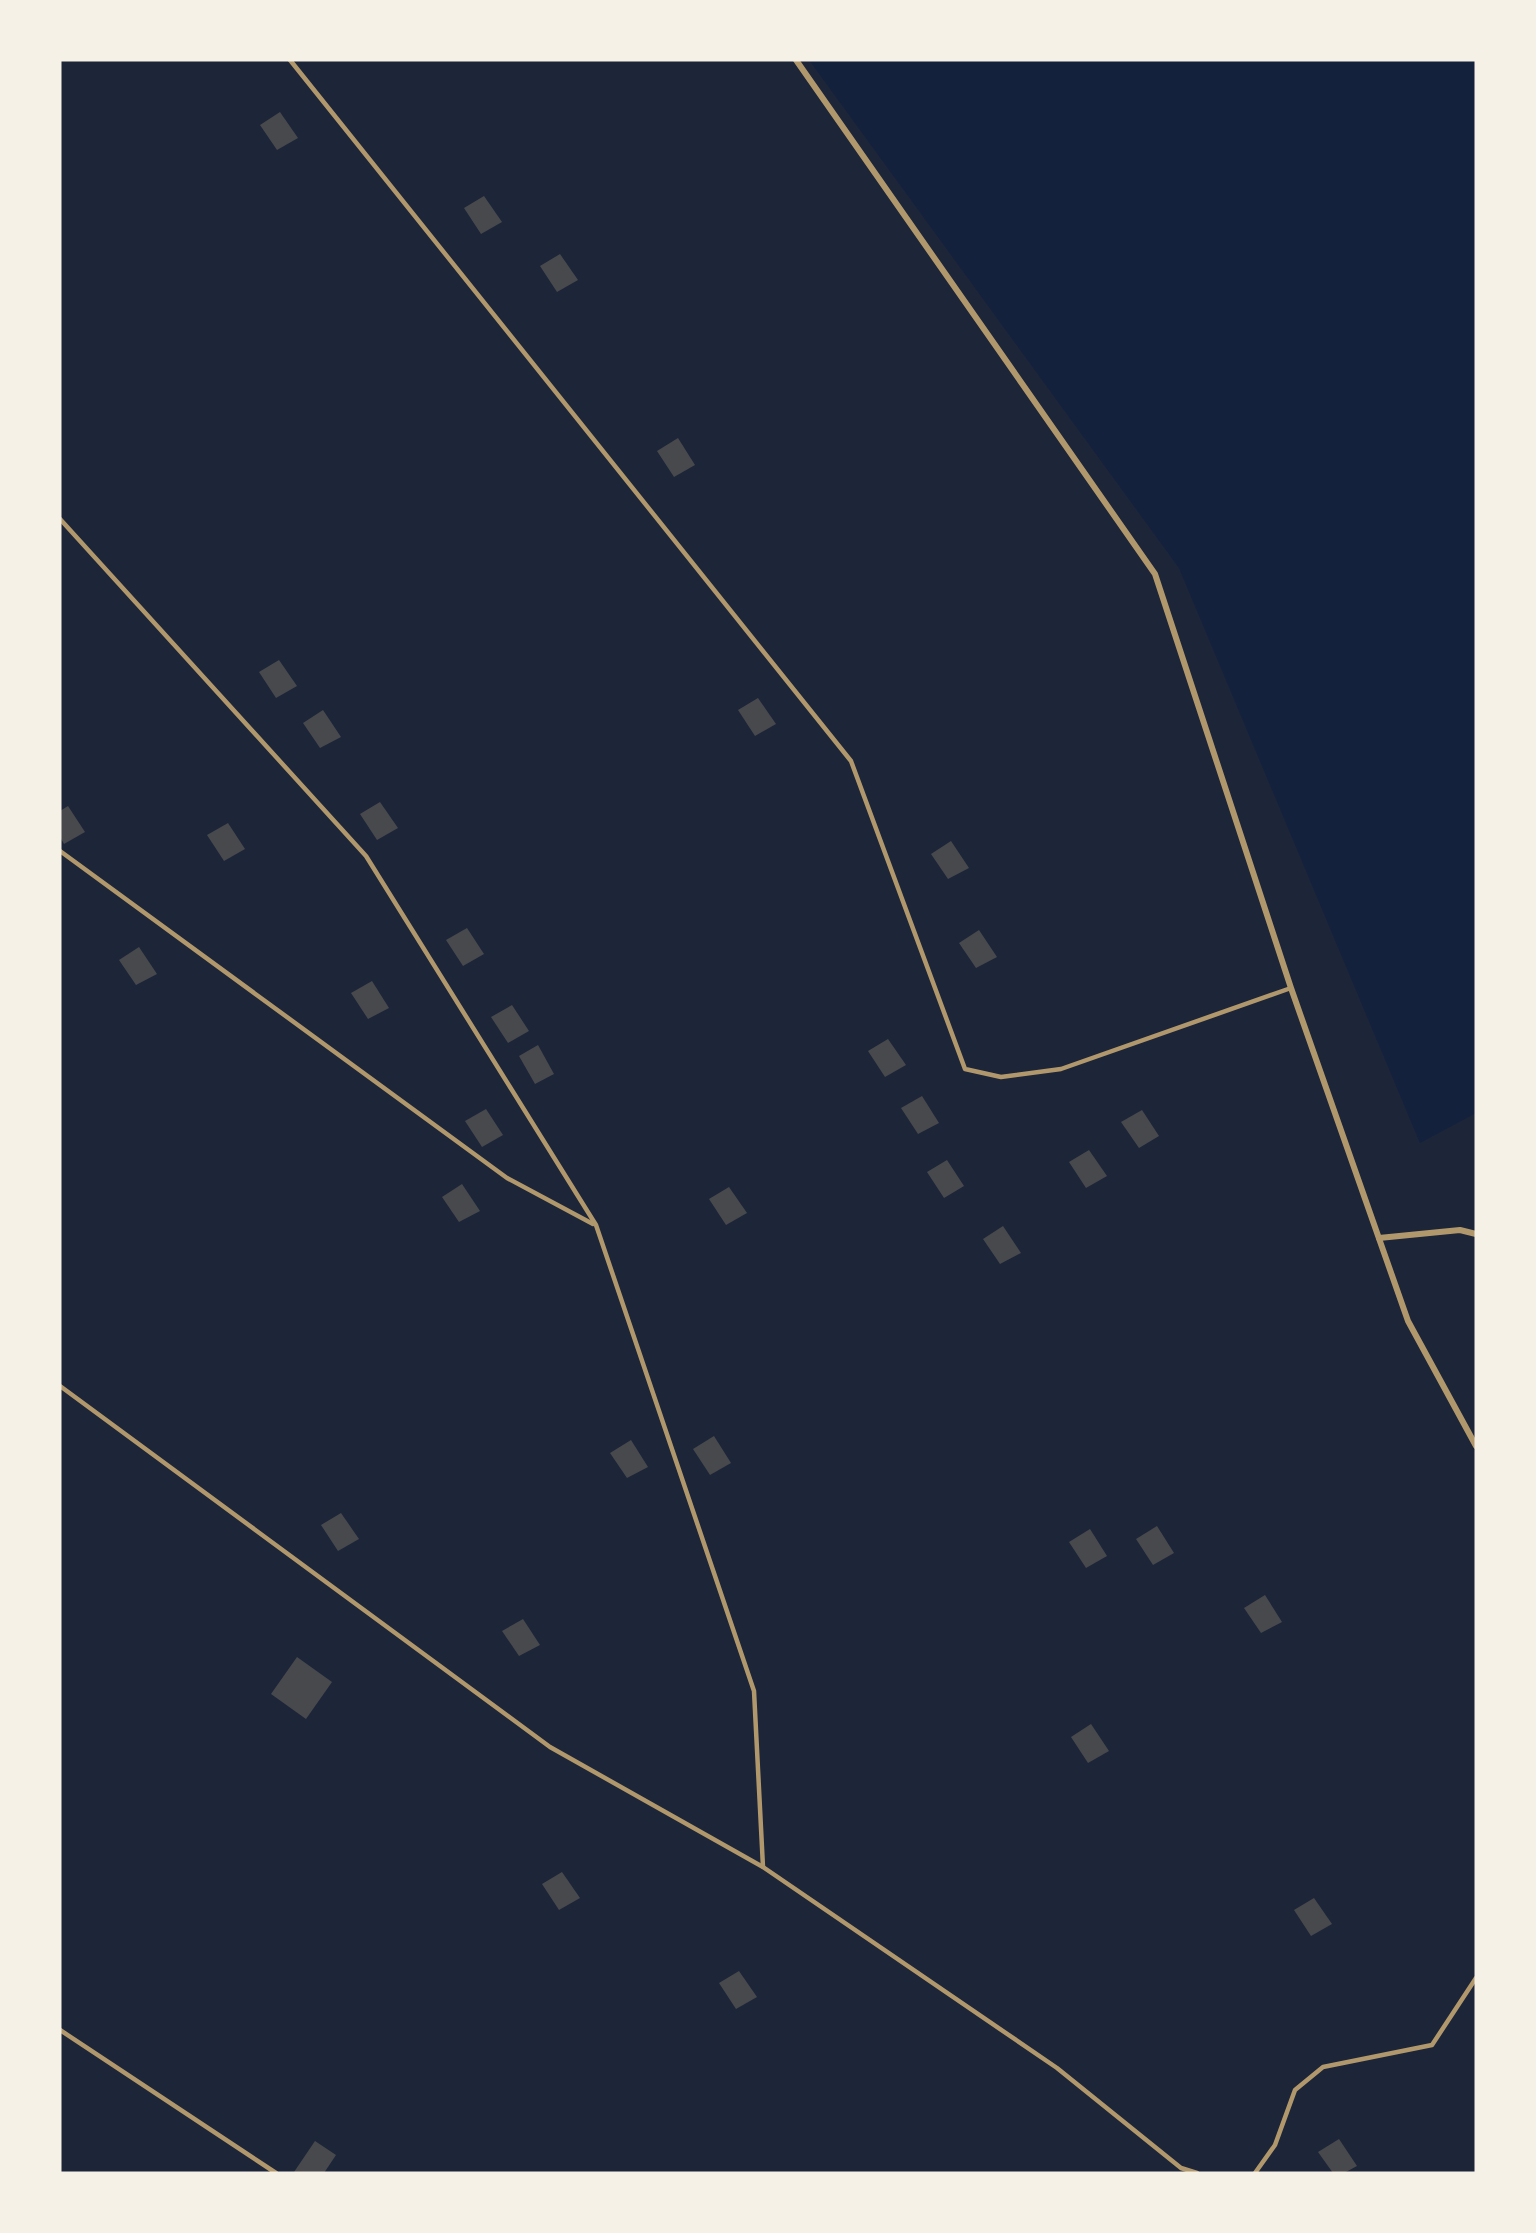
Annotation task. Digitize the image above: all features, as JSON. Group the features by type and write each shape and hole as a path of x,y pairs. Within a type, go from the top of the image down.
{"street":[{"path":"796,60 1155,574 1291,988 1408,1321 1476,1446"},
{"path":"1379,1238 1460,1230 1476,1234"}],"lane":[{"path":"290,60 852,761 965,1069 1000,1077 1061,1069 1291,988"},
{"path":"60,519 366,856 596,1225 754,1691 763,1867"},
{"path":"60,851 507,1178 596,1225"},
{"path":"60,1386 550,1747 763,1867 1057,2068 1181,2168 1197,2173"},
{"path":"1255,2173 1275,2145 1295,2090 1323,2067 1432,2045 1476,1978"},
{"path":"60,2030 276,2173"}],"shaded area":[{"path":"60,60 809,60 1179,568 1420,1143 1476,1113 1476,2173 60,2173"}],"building":[{"path":"280,112 298,138 277,150 260,125"},
{"path":"484,196 502,222 481,234 464,208"},
{"path":"560,254 578,280 557,292 540,266"},
{"path":"678,438 695,465 674,477 657,451"},
{"path":"279,660 297,686 276,698 259,672"},
{"path":"758,698 776,724 755,736 738,710"},
{"path":"323,710 341,737 320,748 303,723"},
{"path":"380,802 398,828 377,840 360,814"},
{"path":"68,806 85,832 64,844 60,837 60,811"},
{"path":"228,823 245,849 224,861 207,835"},
{"path":"951,841 969,868 948,879 931,854"},
{"path":"467,928 484,954 463,966 446,940"},
{"path":"979,930 997,957 976,968 959,943"},
{"path":"139,947 157,974 136,985 119,960"},
{"path":"372,981 389,1008 368,1019 351,993"},
{"path":"512,1005 529,1031 508,1043 491,1017"},
{"path":"888,1039 906,1065 885,1077 868,1051"},
{"path":"538,1045 554,1074 535,1084 519,1056"},
{"path":"922,1096 939,1123 918,1134 901,1108"},
{"path":"486,1109 503,1135 482,1147 465,1121"},
{"path":"1142,1110 1159,1136 1139,1148 1121,1122"},
{"path":"1089,1150 1107,1176 1086,1188 1069,1162"},
{"path":"947,1160 964,1186 944,1198 927,1172"},
{"path":"462,1184 480,1211 459,1222 442,1197"},
{"path":"729,1187 747,1213 726,1225 709,1199"},
{"path":"1003,1226 1021,1253 1000,1264 983,1239"},
{"path":"714,1436 731,1463 710,1475 693,1449"},
{"path":"631,1440 648,1467 627,1478 610,1453"},
{"path":"341,1513 359,1539 338,1551 321,1525"},
{"path":"1157,1526 1174,1553 1153,1565 1136,1539"},
{"path":"1090,1529 1107,1556 1086,1568 1069,1542"},
{"path":"1265,1595 1282,1622 1261,1633 1244,1608"},
{"path":"523,1619 540,1645 519,1656 502,1631"},
{"path":"297,1657 332,1682 306,1719 271,1694"},
{"path":"1091,1724 1109,1751 1088,1763 1071,1737"},
{"path":"562,1872 580,1898 559,1910 542,1884"},
{"path":"1314,1898 1332,1924 1311,1936 1294,1910"},
{"path":"739,1971 757,1997 736,2009 719,1983"},
{"path":"1339,2139 1357,2166 1344,2173 1333,2173 1318,2152"},
{"path":"315,2141 336,2155 324,2173 295,2173 294,2172"}]}
